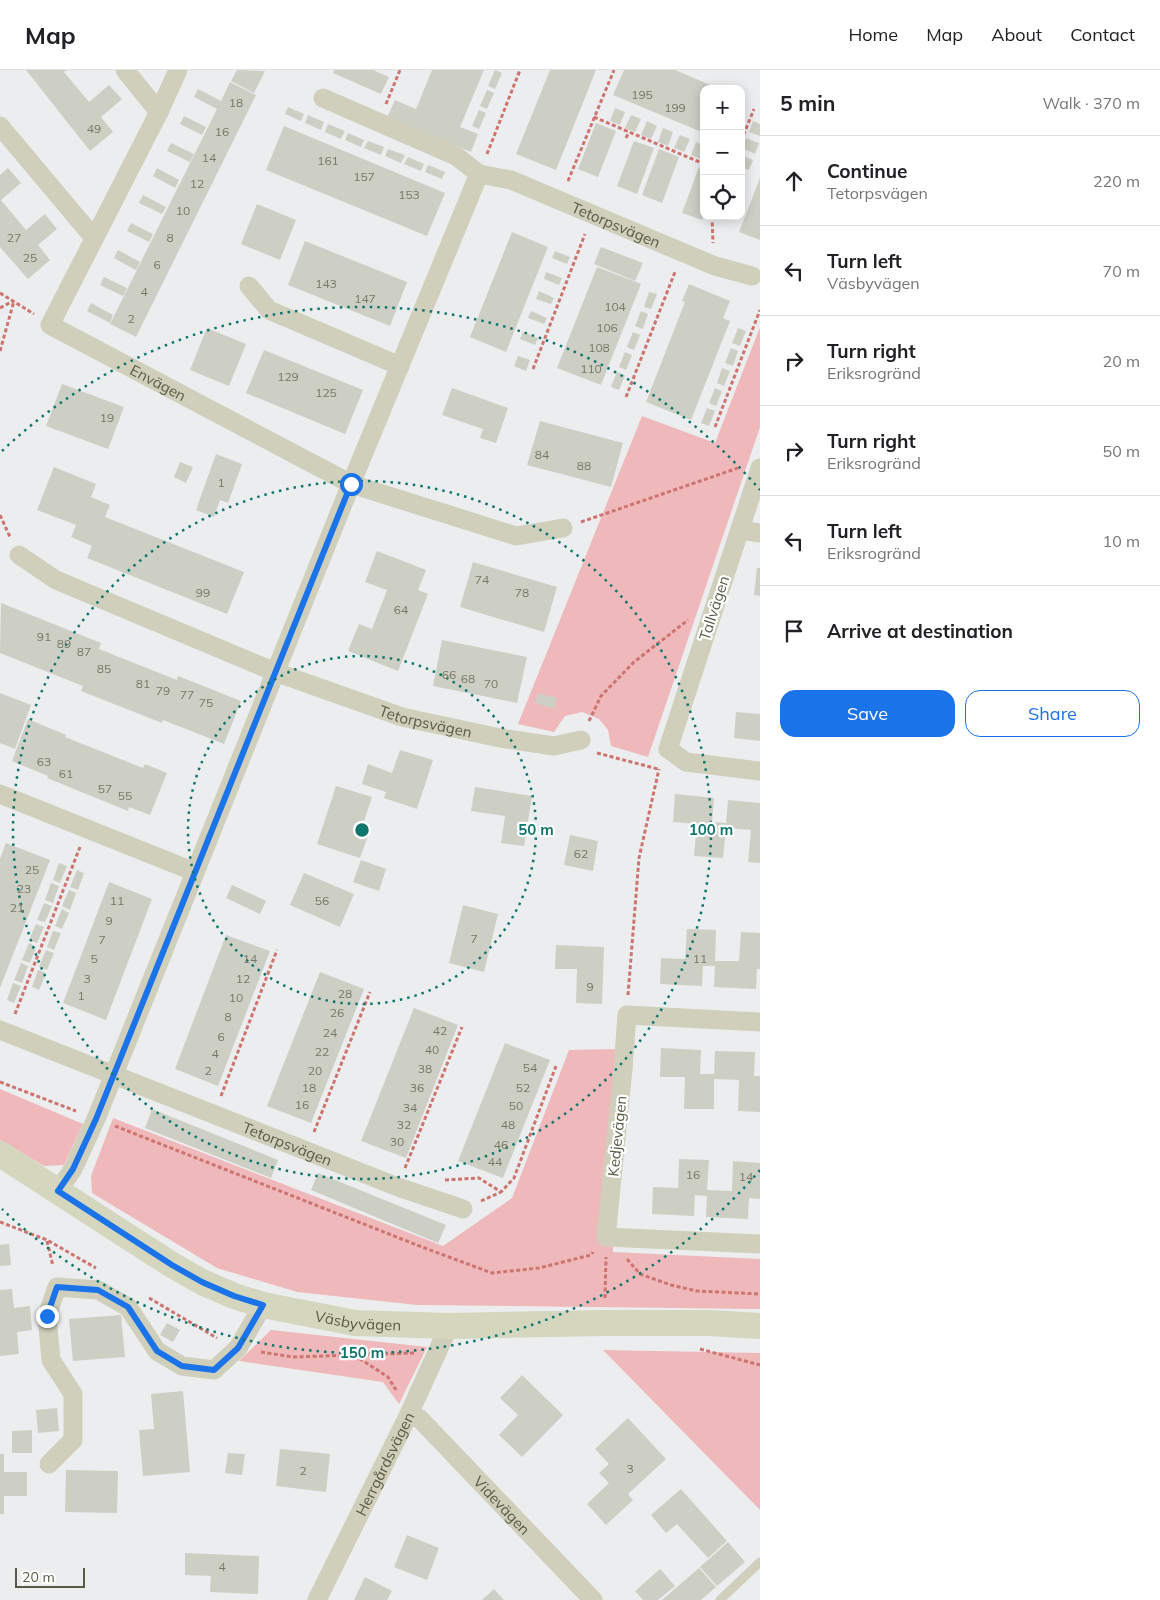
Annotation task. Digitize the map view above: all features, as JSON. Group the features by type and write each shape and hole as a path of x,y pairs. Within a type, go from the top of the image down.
{"street":[{"path":"125,70 159,112"},
{"path":"50,325 159,112 178,70"},
{"name":"Tetorpsvägen","path":"323,98 456,156 479,174 511,180 715,266 752,276"},
{"path":"0,126 94,238"},
{"path":"58,1191 73,1169 96,1119 351,484 479,174"},
{"path":"249,286 269,310 400,366"},
{"name":"Envägen","path":"50,325 351,484"},
{"name":"Tallvägen","path":"668,749 740,530 751,468"},
{"path":"351,484 516,536 564,528"},
{"path":"740,530 760,533"},
{"name":"Tetorpsvägen","path":"18,555 56,580 275,672 402,717 500,738 554,746 581,740"},
{"path":"668,749 686,762 760,771"},
{"path":"0,794 195,872"},
{"path":"626,1016 760,1022"},
{"name":"Kedjevägen","path":"606,1236 623,1069 626,1016"},
{"name":"Tetorpsvägen","path":"4,1032 398,1187 463,1209"},
{"name":"Väsbyvägen","path":"0,1154 172,1265 202,1282 234,1296 263,1305 355,1323 449,1326 604,1322 709,1323 760,1326"},
{"path":"606,1236 760,1244"},
{"path":"50,1464 73,1440 74,1394 51,1360 47,1316 57,1287 98,1290 128,1307 157,1351 182,1366 214,1370 238,1348 263,1305"},
{"name":"Herrgårdsvägen","path":"317,1600 409,1414 449,1326"},
{"name":"Videvägen","path":"409,1414 420,1419 594,1600"}],"lane":[{"path":"720,1600 760,1562"}],"path":[{"path":"379,123 400,70"},
{"path":"479,174 520,70"},
{"path":"560,200 614,70"},
{"path":"745,131 754,109"},
{"path":"594,117 700,162"},
{"path":"626,138 629,132"},
{"path":"690,164 692,159"},
{"path":"533,369 592,214"},
{"path":"626,397 683,253"},
{"path":"0,293 50,325"},
{"path":"0,308 14,301"},
{"path":"0,351 14,301"},
{"path":"715,427 760,310"},
{"path":"564,528 669,490 751,468"},
{"path":"659,769 599,754 581,740 601,696 634,662 718,596"},
{"path":"626,1016 640,858 659,769 668,749"},
{"path":"4,1032 87,828"},
{"path":"214,1115 277,950"},
{"path":"304,1130 314,1133 370,992"},
{"path":"412,1173 404,1170 462,1027"},
{"path":"441,1181 455,1178 479,1178 501,1192 514,1178 556,1066"},
{"path":"0,1082 422,1247 492,1272 539,1268 591,1255 606,1236"},
{"path":"212,1093 221,1096"},
{"path":"606,1236 640,1274 671,1285 697,1291 760,1294"},
{"path":"604,1322 606,1236"},
{"path":"47,1240 57,1287"},
{"path":"238,1348 292,1357 437,1352"},
{"path":"354,1354 388,1377 409,1414"}],"shaded area":[{"path":"760,327 760,427 648,757 611,746 608,730 599,719 582,712 565,716 554,732 518,724 642,416 715,443"},
{"path":"616,1049 613,1252 760,1259 760,1309 417,1305 297,1292 217,1268 92,1193 91,1176 113,1118 443,1246 512,1198 569,1050"},
{"path":"0,1089 83,1124 64,1165 44,1166 0,1140"},
{"path":"271,1330 427,1347 399,1404 383,1382 239,1361"},
{"path":"603,1350 760,1353 760,1510"}],"building":[{"path":"26,70 67,70 64,72 89,102 109,85 122,99 101,117 113,132 90,151"},
{"path":"237,70 265,71 254,93 231,81"},
{"path":"334,70 373,70 389,77 381,94 333,73"},
{"path":"432,70 484,70 460,127 478,134 471,152 387,118 395,100 416,109"},
{"path":"495,70 502,73 495,89 488,86"},
{"path":"550,70 596,70 556,170 516,154"},
{"path":"624,70 675,70 711,85 700,85 700,131 613,95"},
{"path":"230,82 256,95 136,337 110,324 217,109 194,97 198,89 221,101"},
{"path":"487,90 494,93 487,109 480,106"},
{"path":"288,107 304,114 301,121 285,114"},
{"path":"615,108 625,112 620,125 610,121"},
{"path":"479,110 486,113 479,129 472,126"},
{"path":"308,115 324,122 321,130 305,123"},
{"path":"631,115 641,119 635,132 625,128"},
{"path":"184,116 206,127 202,135 180,124"},
{"path":"647,121 657,126 651,139 641,135"},
{"path":"753,121 760,124 760,136 749,132"},
{"path":"596,123 616,131 598,177 578,169"},
{"path":"328,124 345,131 341,139 325,132"},
{"path":"284,126 445,193 427,236 266,170"},
{"path":"663,128 673,132 668,146 658,142"},
{"path":"348,133 364,140 361,147 345,140"},
{"path":"680,135 690,139 684,152 674,148"},
{"path":"746,138 759,143 755,154 745,149"},
{"path":"368,141 384,147 381,155 364,148"},
{"path":"634,141 654,148 637,194 617,186"},
{"path":"696,142 700,144 700,159 691,155"},
{"path":"171,143 194,154 190,162 167,151"},
{"path":"388,149 405,155 401,163 385,156"},
{"path":"659,149 679,157 662,203 642,195"},
{"path":"408,157 424,164 421,171 404,164"},
{"path":"745,157 753,160 749,170 745,168"},
{"path":"428,165 445,172 442,179 425,172"},
{"path":"699,167 700,219 682,213"},
{"path":"8,168 21,183 1,200 26,230 45,214 57,229 38,245 50,260 28,279 0,247 0,175"},
{"path":"157,168 179,180 175,188 153,176"},
{"path":"760,178 760,240 739,232"},
{"path":"143,195 166,207 162,214 139,203"},
{"path":"257,204 296,220 280,260 241,244"},
{"path":"131,223 153,234 149,242 127,231"},
{"path":"512,232 548,247 506,352 470,337"},
{"path":"305,241 407,282 390,326 288,285"},
{"path":"601,247 643,263 635,281 594,264"},
{"path":"118,250 140,262 136,270 114,258"},
{"path":"555,251 570,257 567,264 552,258"},
{"path":"597,267 641,284 601,385 557,368"},
{"path":"546,272 562,278 559,285 544,279"},
{"path":"104,277 127,288 123,296 100,285"},
{"path":"689,284 730,301 723,318 730,321 691,420 646,402 685,302 682,301"},
{"path":"539,291 554,298 551,304 536,299"},
{"path":"649,292 657,294 651,309 644,307"},
{"path":"91,303 113,315 110,323 87,311"},
{"path":"531,311 547,318 544,324 528,318"},
{"path":"641,311 648,314 643,329 635,326"},
{"path":"207,328 246,344 229,386 190,370"},
{"path":"738,328 746,331 740,346 732,343"},
{"path":"523,332 538,338 535,345 520,339"},
{"path":"633,332 640,335 634,350 627,347"},
{"path":"731,348 738,351 733,366 725,363"},
{"path":"264,350 363,390 345,434 246,393"},
{"path":"625,352 632,355 626,370 619,367"},
{"path":"518,356 530,360 526,371 514,366"},
{"path":"722,368 730,371 724,386 717,383"},
{"path":"617,372 625,375 619,390 611,387"},
{"path":"62,384 124,407 108,449 46,426"},
{"path":"452,388 508,408 496,443 480,438 483,429 442,415"},
{"path":"715,388 722,391 716,406 709,403"},
{"path":"707,408 715,411 709,426 701,423"},
{"path":"540,421 623,443 611,487 527,465"},
{"path":"216,454 242,464 228,503 220,500 214,517 196,510"},
{"path":"180,462 193,467 186,483 174,477"},
{"path":"54,467 96,484 91,497 110,505 105,517 244,572 227,614 87,558 92,546 71,537 76,525 37,510"},
{"path":"377,551 426,570 418,590 428,594 398,671 348,651 359,624 372,629 387,590 365,582"},
{"path":"473,562 557,587 544,632 460,607"},
{"path":"757,568 760,568 760,596 754,595"},
{"path":"1,603 101,643 99,649 177,680 178,676 241,701 224,744 163,720 162,723 81,691 83,686 0,653"},
{"path":"442,640 527,657 517,703 433,686"},
{"path":"0,693 31,705 15,749 0,743"},
{"path":"538,693 557,698 554,709 535,703"},
{"path":"736,712 760,714 760,741 734,738"},
{"path":"28,719 66,735 65,737 143,768 145,764 167,773 150,815 129,807 128,811 47,778 48,776 12,761"},
{"path":"400,750 433,760 417,809 384,798 386,792 362,784 368,764 392,773"},
{"path":"336,786 372,797 362,827 370,830 360,858 317,844"},
{"path":"475,787 532,796 524,846 501,843 505,816 471,811"},
{"path":"675,794 714,798 712,822 726,823 728,800 760,803 760,863 748,862 751,830 726,828 723,858 694,856 697,824 673,822"},
{"path":"570,835 598,841 593,871 564,865"},
{"path":"6,843 50,860 0,988 0,859"},
{"path":"361,860 386,869 379,891 353,882"},
{"path":"59,863 67,866 60,883 53,880"},
{"path":"77,870 84,873 78,890 70,887"},
{"path":"304,873 354,894 340,927 290,905"},
{"path":"109,882 152,899 106,1020 63,1003"},
{"path":"51,883 59,886 53,903 45,900"},
{"path":"232,885 266,901 260,914 226,898"},
{"path":"69,890 76,893 70,910 62,906"},
{"path":"44,903 52,906 45,922 37,920"},
{"path":"463,905 498,914 484,972 449,963"},
{"path":"62,909 69,913 62,929 55,926"},
{"path":"36,924 44,927 37,943 29,940"},
{"path":"687,929 716,930 715,961 739,961 741,932 760,933 760,969 757,969 756,989 714,987 715,966 703,966 702,986 660,984 661,958 685,959"},
{"path":"53,931 61,933 54,950 47,947"},
{"path":"226,935 270,951 218,1086 175,1069"},
{"path":"29,943 36,947 30,963 22,960"},
{"path":"556,945 604,947 602,1004 576,1003 577,969 555,969"},
{"path":"46,950 54,953 47,970 39,967"},
{"path":"21,963 28,966 22,983 14,980"},
{"path":"38,970 46,973 39,990 32,987"},
{"path":"320,972 364,989 311,1123 267,1106"},
{"path":"13,983 21,986 14,1003 7,1000"},
{"path":"414,1008 458,1025 406,1158 361,1141"},
{"path":"505,1043 550,1060 503,1178 458,1161"},
{"path":"661,1048 701,1050 700,1074 714,1074 715,1051 755,1052 754,1076 760,1076 760,1112 738,1111 739,1080 714,1079 714,1109 684,1109 685,1077 660,1077"},
{"path":"152,1109 278,1160 271,1178 145,1128"},
{"path":"679,1159 709,1160 707,1190 732,1191 733,1161 760,1163 760,1199 749,1198 748,1219 706,1217 707,1196 695,1195 694,1216 652,1214 653,1187 678,1188"},
{"path":"318,1173 446,1225 438,1243 311,1190"},
{"path":"9,1244 11,1265 0,1266 0,1245"},
{"path":"12,1289 14,1308 30,1306 32,1330 17,1332 19,1354 0,1356 0,1290"},
{"path":"121,1315 125,1357 73,1361 69,1319"},
{"path":"167,1323 180,1330 173,1342 160,1335"},
{"path":"522,1375 563,1415 522,1457 499,1435 518,1415 500,1398"},
{"path":"183,1391 190,1472 143,1476 139,1430 154,1429 151,1394"},
{"path":"57,1408 59,1431 38,1433 36,1410"},
{"path":"628,1418 666,1459 628,1494 633,1500 606,1525 587,1504 609,1483 599,1473 609,1464 595,1449"},
{"path":"32,1430 32,1453 12,1453 12,1431"},
{"path":"280,1449 330,1454 326,1492 276,1486"},
{"path":"228,1453 245,1454 242,1475 225,1473"},
{"path":"0,1454 4,1454 4,1472 27,1472 27,1496 4,1496 4,1514 0,1514"},
{"path":"66,1470 118,1471 117,1513 65,1512"},
{"path":"681,1489 727,1541 708,1558 677,1524 666,1533 651,1515"},
{"path":"407,1535 439,1548 427,1580 394,1567"},
{"path":"728,1542 745,1562 717,1586 700,1567"},
{"path":"185,1553 259,1556 258,1594 210,1592 211,1576 185,1575"},
{"path":"699,1568 716,1587 701,1600 662,1600"},
{"path":"660,1569 675,1586 658,1600 643,1600 635,1591"},
{"path":"365,1577 392,1591 387,1600 354,1600"},
{"path":"494,1589 504,1600 482,1600"}],"route":[{"path":"47,1316 57,1287 98,1290 128,1307 157,1351 182,1366 214,1370 238,1348 263,1305 234,1296 202,1282 172,1265 58,1191 73,1169 96,1119 351,484"}]}
